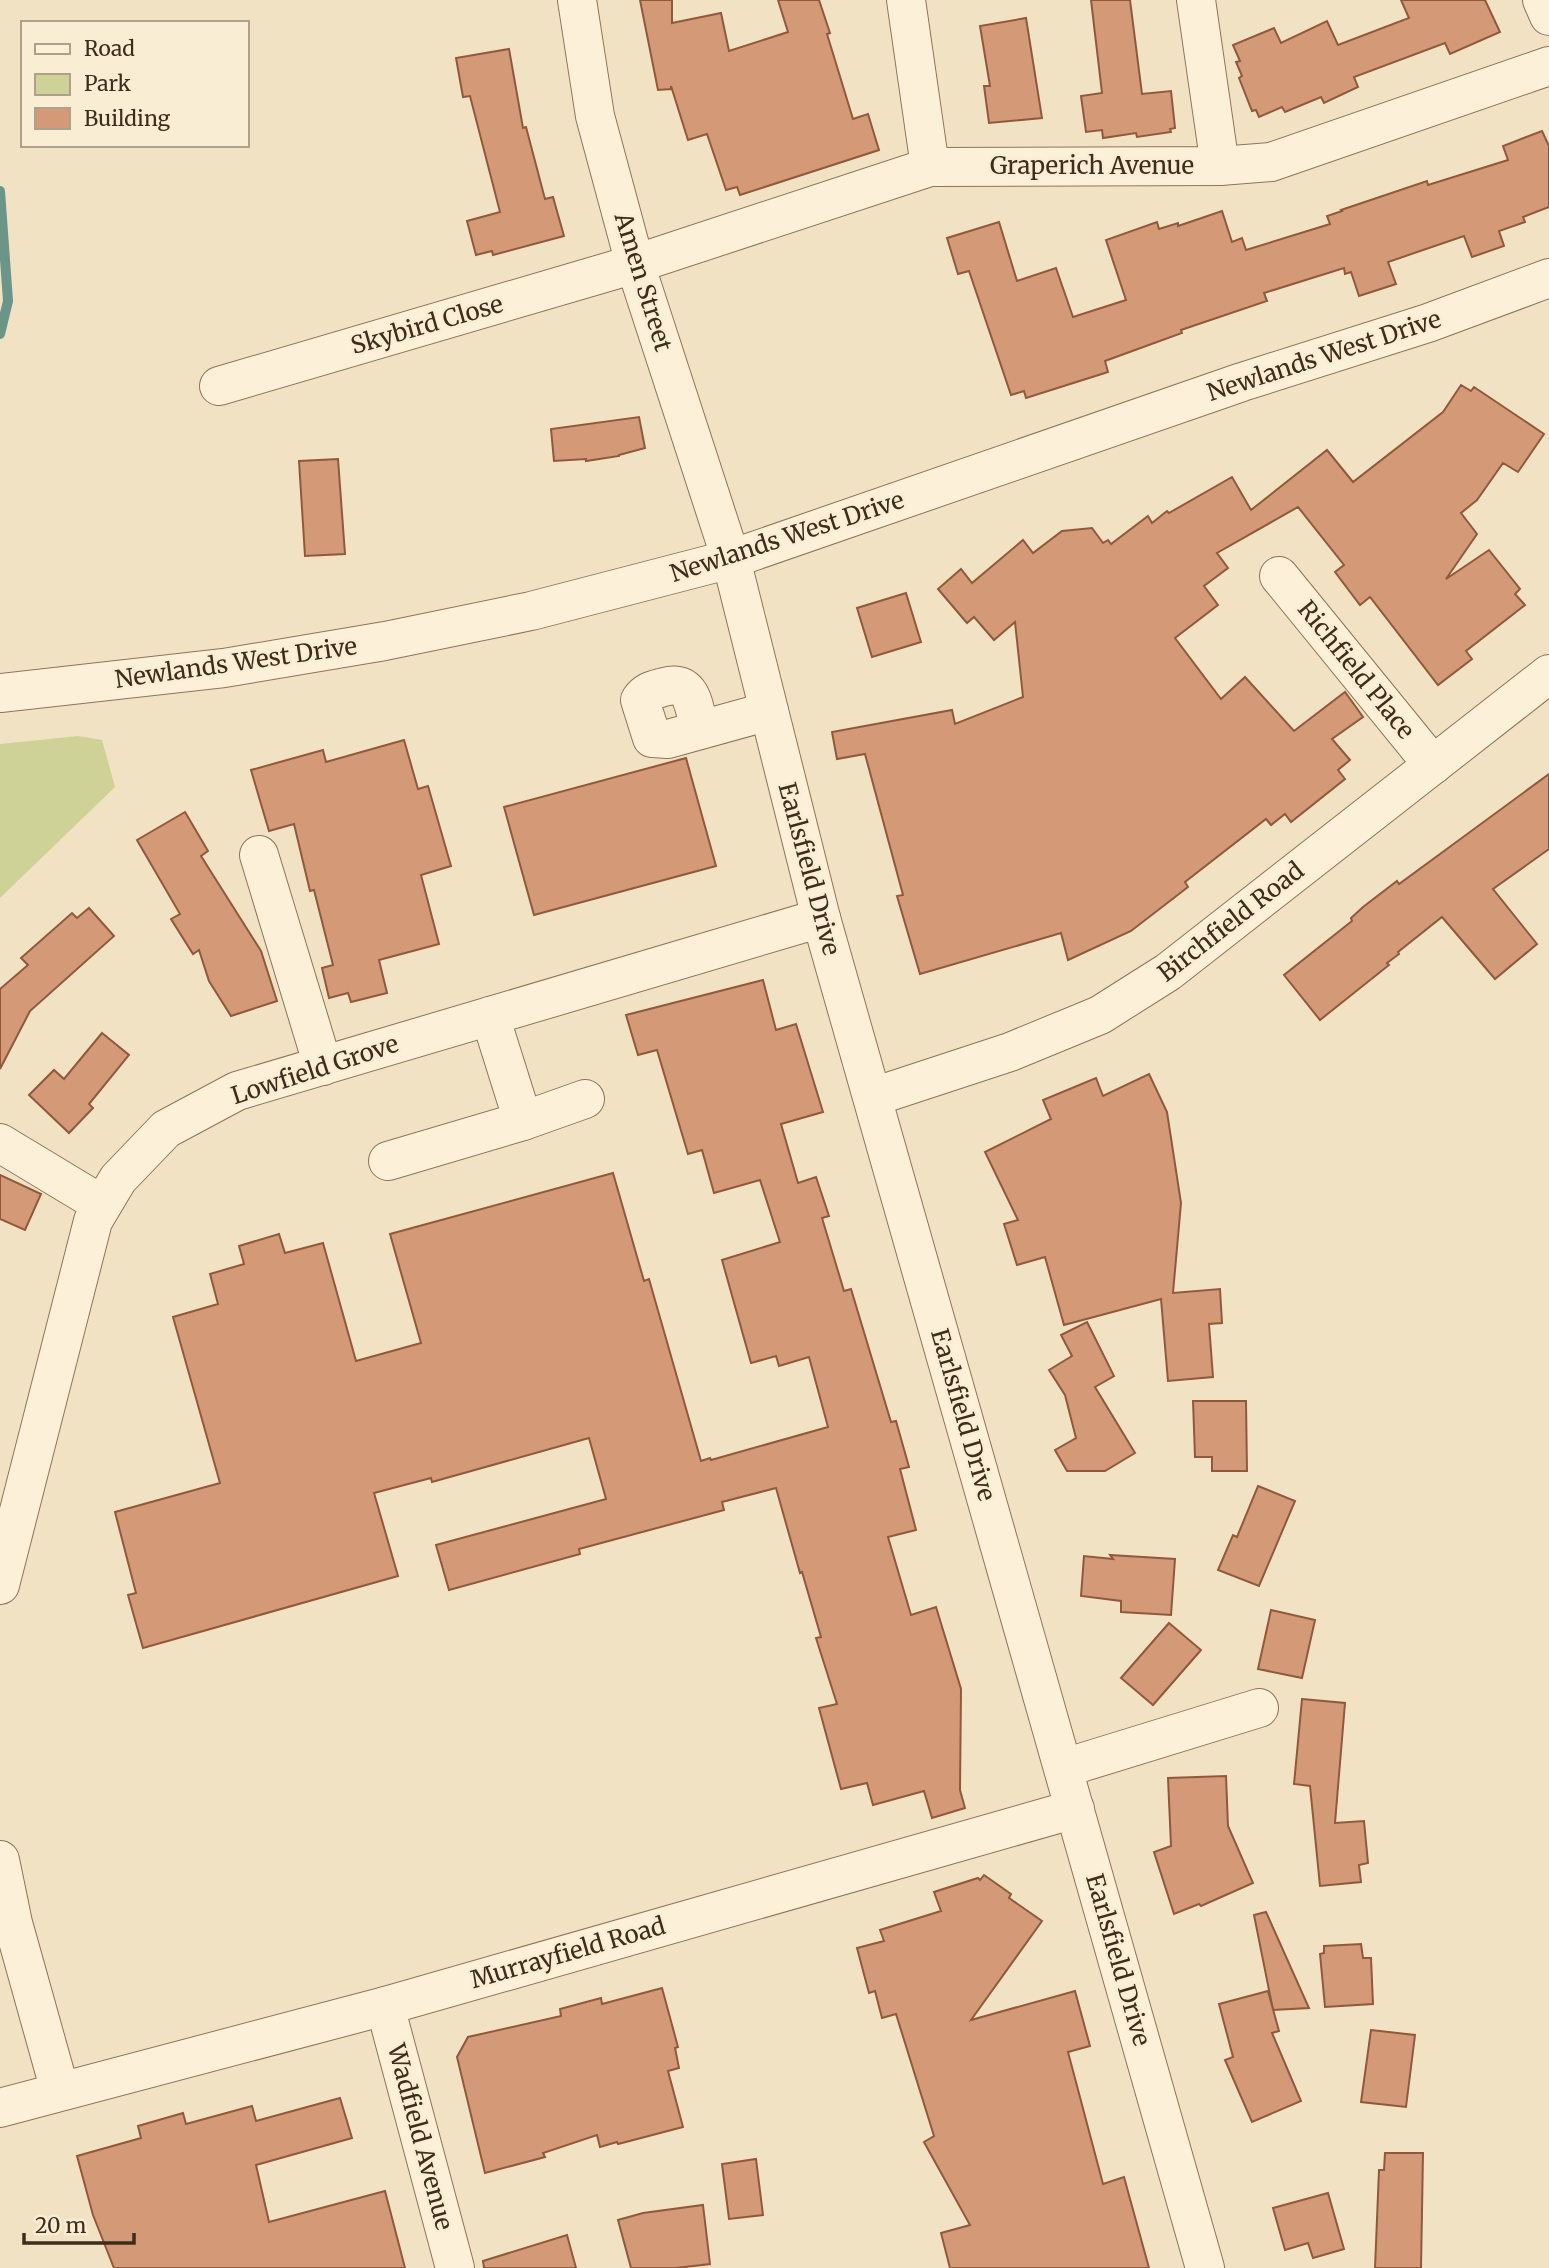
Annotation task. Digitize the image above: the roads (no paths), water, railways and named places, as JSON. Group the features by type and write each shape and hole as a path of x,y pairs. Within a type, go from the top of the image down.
{"street":[{"name":"Amen Street","path":"577,0 595,116 635,264 731,559"},
{"path":"906,0 929,167"},
{"path":"1196,0 1220,166"},
{"path":"1542,0 1549,16"},
{"name":"Graperich Avenue","path":"635,264 929,167 1220,166 1270,162 1549,66"},
{"name":"Skybird Close","path":"219,386 635,264"},
{"name":"Newlands West Drive","path":"0,693 224,668 385,641 531,611 731,559 1242,382 1428,323 1549,278"},
{"name":"Earlsfield Drive","path":"731,559 821,918 1205,2268"},
{"name":"Richfield Place","path":"1279,576 1433,765"},
{"name":"Birchfield Road","path":"873,1097 1010,1052 1100,1015 1168,972 1549,674"},
{"path":"700,730 769,711"},
{"path":"259,855 323,1066"},
{"name":"Lowfield Grove","path":"0,1585 93,1221 118,1179 166,1129 237,1091 821,918"},
{"path":"490,1016 523,1121"},
{"path":"388,1161 523,1121 585,1099"},
{"path":"0,1143 101,1204"},
{"path":"1064,1768 1259,1708"},
{"name":"Murrayfield Road","path":"0,2108 385,2006 1075,1809"},
{"path":"0,1860 13,1923 60,2091"},
{"name":"Wadfield Avenue","path":"385,2006 455,2268"}],"waterway":[{"path":"0,191 8,301 0,334"}]}
